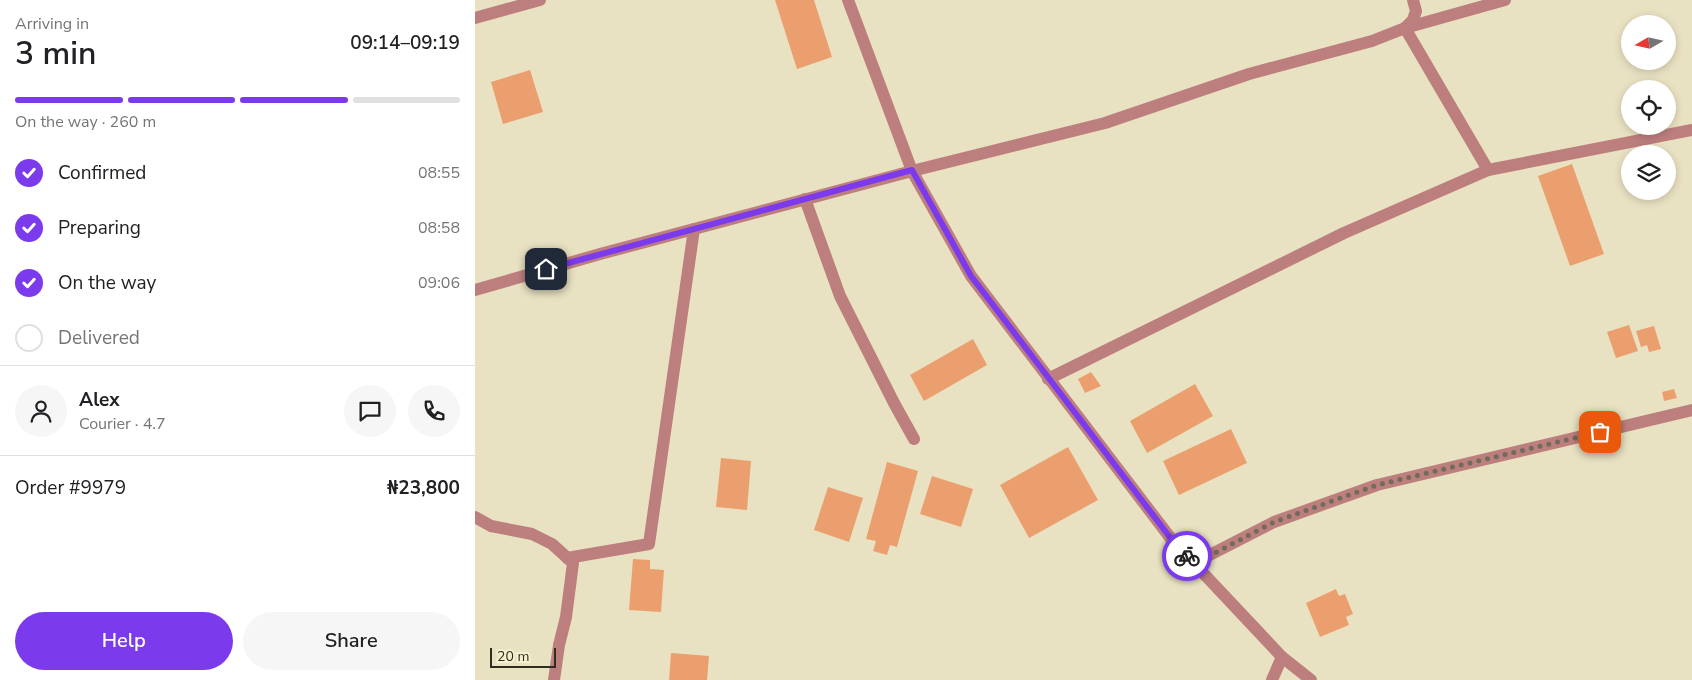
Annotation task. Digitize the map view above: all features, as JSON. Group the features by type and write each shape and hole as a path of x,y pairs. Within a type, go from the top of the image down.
{"street":[{"path":"475,18 540,0"},
{"path":"848,0 912,170 971,276 1172,540 1282,657 1311,680"},
{"path":"1405,28 1413,20 1416,11 1413,0"},
{"path":"475,290 600,254 912,170 1105,122 1249,74 1505,0"},
{"path":"1405,28 1488,170"},
{"path":"1049,379 1344,233 1488,170 1692,130"},
{"path":"805,199 840,296 914,439"},
{"path":"567,558 649,544 693,229"},
{"path":"1194,564 1274,522 1377,485 1692,410"},
{"path":"475,517 491,526 532,534 553,544 573,563 566,617 559,644 555,680"},
{"path":"1272,680 1282,657"}],"building":[{"path":"775,0 814,0 832,57 797,69"},
{"path":"530,70 543,112 503,124 491,82"},
{"path":"1572,164 1604,254 1570,266 1538,176"},
{"path":"1629,325 1638,351 1616,358 1607,332"},
{"path":"1654,326 1661,349 1649,352 1647,345 1641,347 1636,331"},
{"path":"973,339 987,365 924,401 910,375"},
{"path":"1091,372 1101,386 1085,393 1078,379"},
{"path":"1195,384 1213,416 1147,453 1130,421"},
{"path":"1674,389 1677,398 1664,401 1662,392"},
{"path":"1231,429 1247,463 1179,495 1163,461"},
{"path":"1068,447 1098,500 1029,538 1000,485"},
{"path":"721,458 751,461 747,510 716,507"},
{"path":"887,462 918,471 897,547 890,545 887,555 873,551 876,541 866,539"},
{"path":"932,476 973,489 961,527 920,514"},
{"path":"828,487 863,498 849,542 814,530"},
{"path":"633,559 650,560 650,569 664,570 661,612 629,610"},
{"path":"1336,589 1339,596 1345,594 1353,614 1346,617 1349,625 1320,637 1306,603"},
{"path":"671,653 709,656 707,680 669,680"}],"way so far":[{"path":"1187,556 1194,564 1274,522 1377,485 1600,432"}],"route":[{"path":"546,269 912,170 971,276 1172,540 1187,556"}]}
